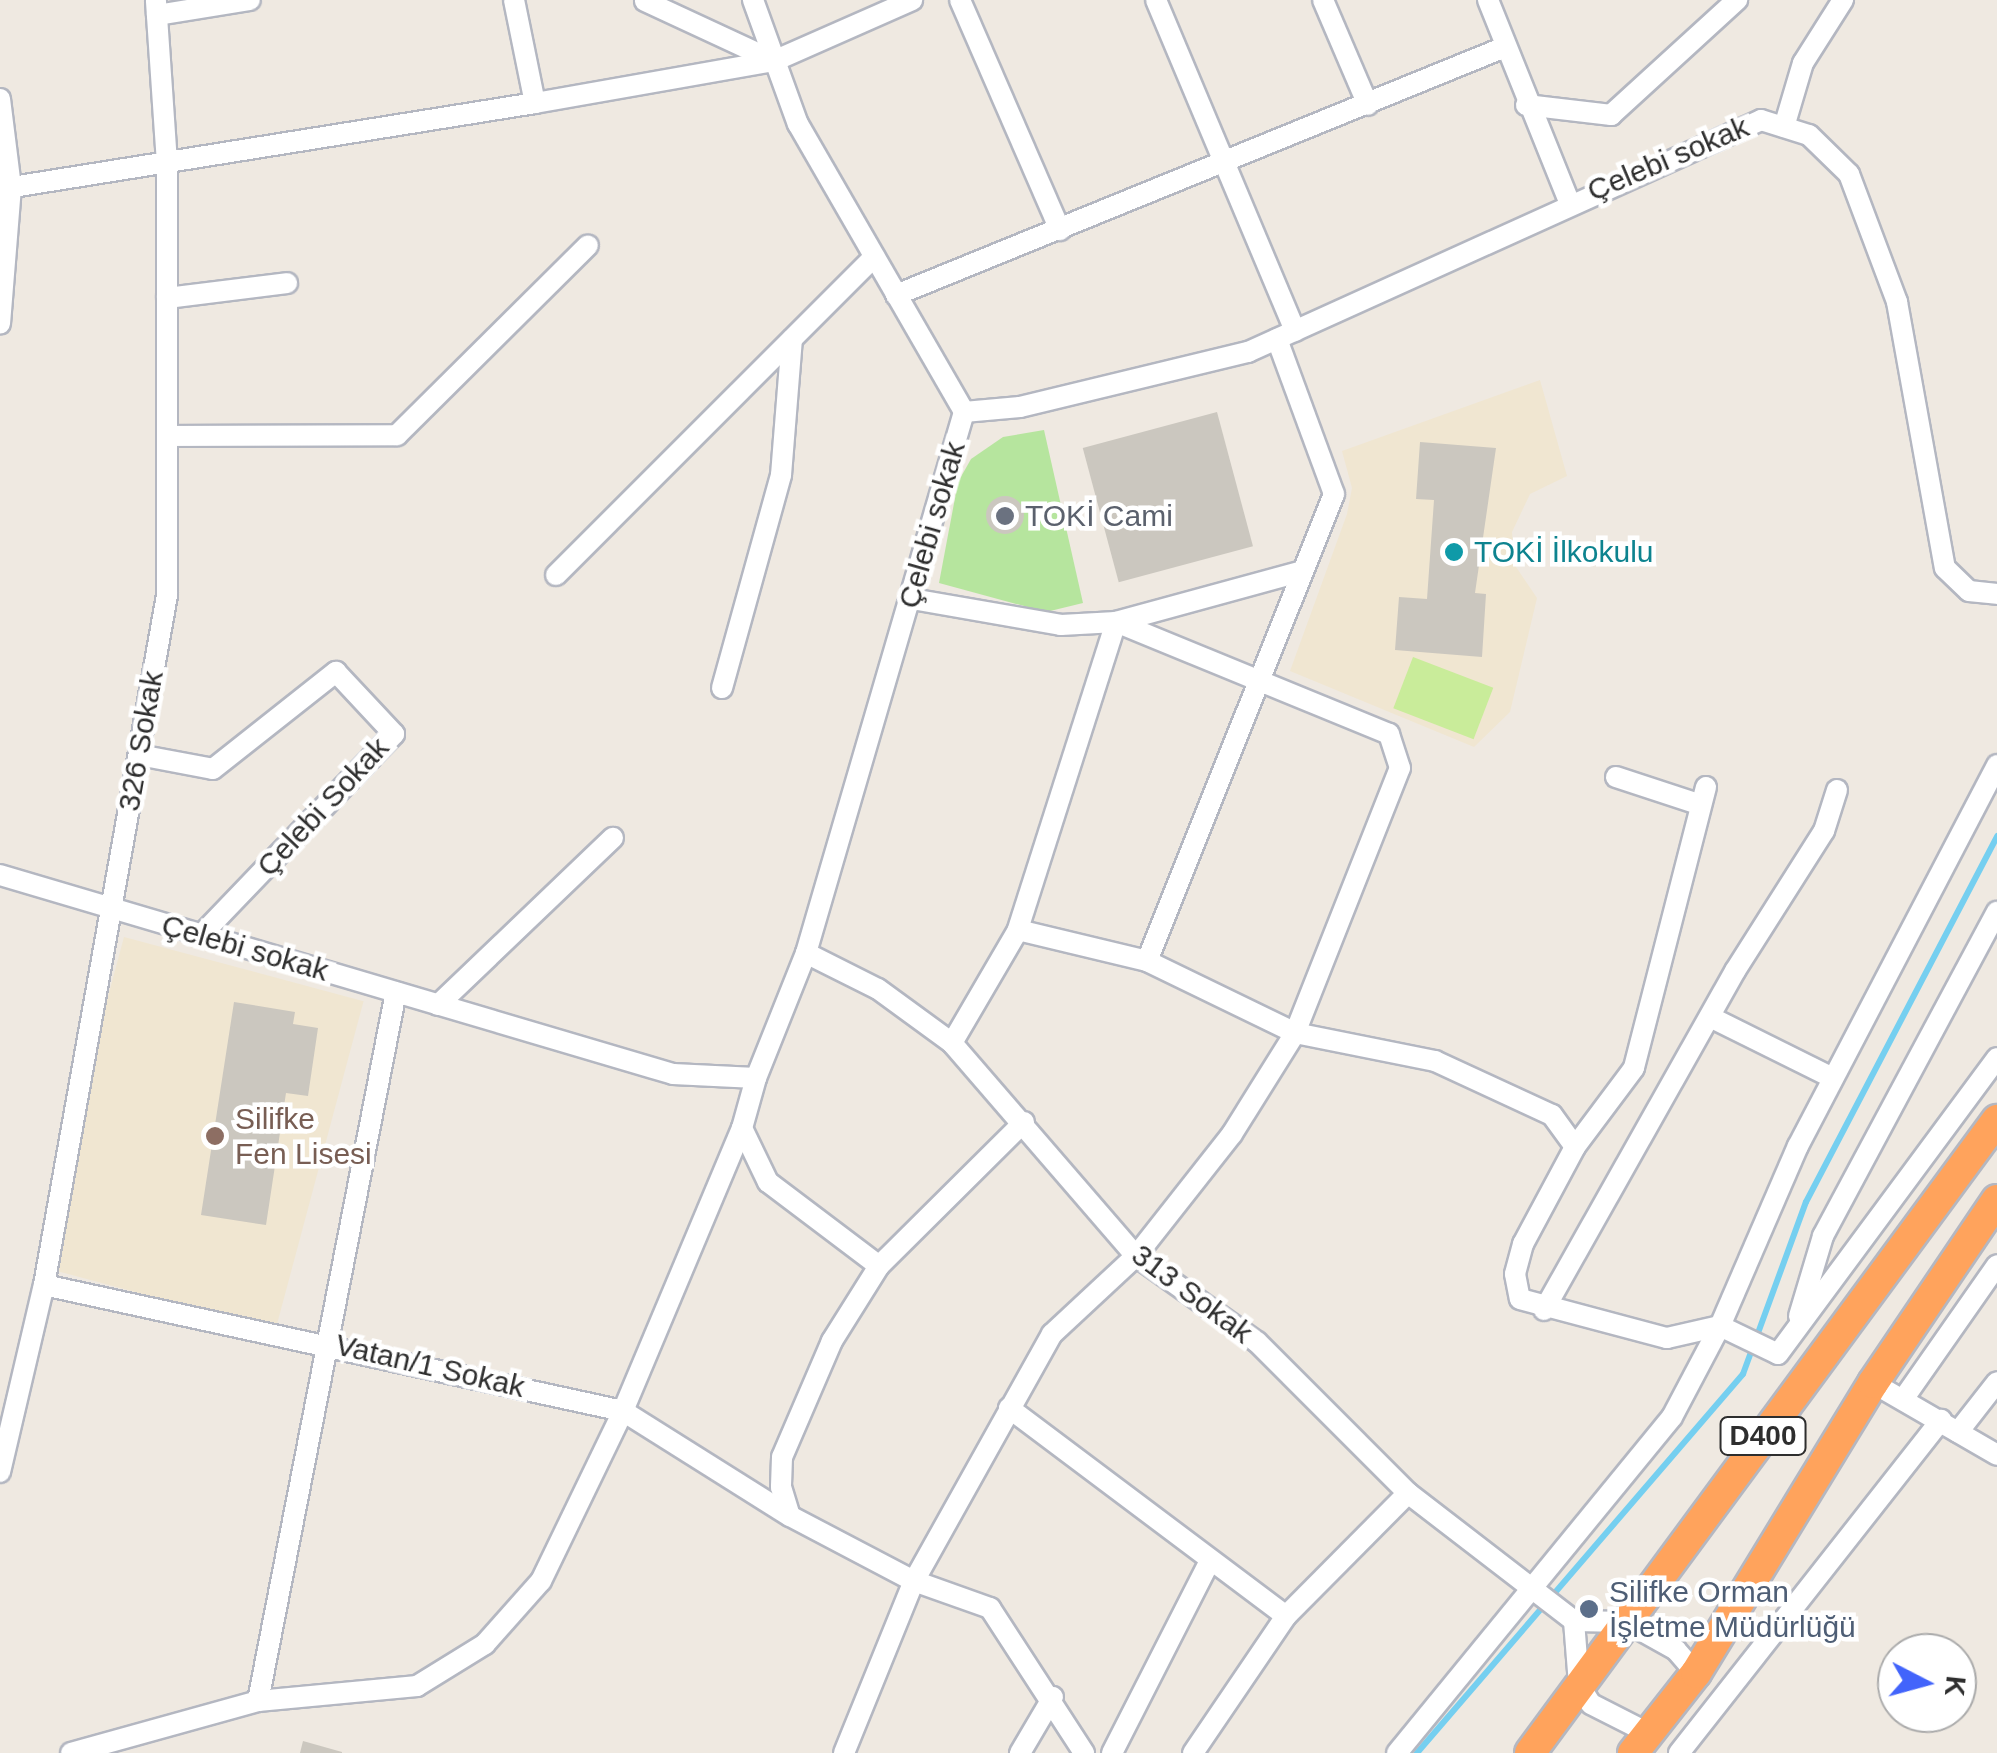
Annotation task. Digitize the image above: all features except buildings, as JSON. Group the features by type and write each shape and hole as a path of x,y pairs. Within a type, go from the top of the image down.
{"highway":[{"name":"D400","path":"1530,1753 1997,1120"},
{"name":"D400","path":"1642,1744 1696,1673 1873,1383 1997,1200"}],"street":[{"path":"156,8 250,0"},
{"path":"514,0 535,103"},
{"path":"753,0 798,124 964,412"},
{"path":"5,188 774,61 912,0"},
{"path":"960,0 1060,230"},
{"path":"1147,961 1334,494 1286,335 1225,165 1156,0"},
{"path":"1323,0 1368,105"},
{"path":"1488,0 1526,105 1569,201"},
{"path":"1526,105 1611,115 1737,0"},
{"path":"1784,128 1802,63 1842,0"},
{"path":"646,1 774,61"},
{"name":"326 Sokak","path":"0,1472 44,1285 167,596 168,163 156,8"},
{"path":"896,295 1225,165 1506,47"},
{"path":"0,100 5,188 0,324"},
{"name":"Çelebi sokak","path":"0,875 673,1074 756,1078 806,953 964,412 1020,407 1286,335 1569,201 1761,120 1809,135 1849,174 1897,302 1945,568 1969,591 1997,594"},
{"path":"168,436 397,435 588,245"},
{"path":"556,574 874,257"},
{"path":"167,298 287,283"},
{"path":"722,688 780,475 792,338"},
{"path":"912,598 1061,625 1116,622 1303,571"},
{"path":"844,1753 914,1581 1052,1334 1136,1256 1232,1134 1295,1033 1400,768 1389,734 1116,622"},
{"path":"952,1043 1018,930 1116,622"},
{"name":"Çelebi Sokak","path":"140,755 213,769 336,672 394,734 202,935"},
{"path":"1397,1753 1536,1589 1672,1417 1720,1326 1833,1078 1997,766"},
{"path":"1616,777 1704,796 1634,1068 1576,1148 1515,1274 1520,1299 1544,1310 1666,1338 1720,1326 1778,1354 1997,1058"},
{"path":"1544,1310 1710,1017 1824,831 1838,790"},
{"path":"438,1005 613,838"},
{"path":"1794,1332 1822,1236 1997,912"},
{"path":"1018,930 1147,961 1295,1033 1435,1062 1552,1115 1576,1148"},
{"name":"313 Sokak","path":"806,953 878,989 952,1043 1136,1256 1257,1342 1408,1494 1568,1616"},
{"path":"258,1701 396,992"},
{"path":"1710,1017 1833,1078"},
{"path":"71,1753 258,1701 418,1686 486,1644 541,1582 624,1412 742,1128 756,1078"},
{"path":"790,1516 782,1457 832,1341 878,1266 1024,1122"},
{"path":"742,1128 768,1182 878,1266"},
{"path":"1904,1398 1997,1265"},
{"name":"Vatan/1 Sokak","path":"44,1285 329,1342 624,1412 790,1516 914,1581 990,1608 1053,1697 1084,1753"},
{"path":"1679,1753 1950,1426 1997,1382"},
{"path":"1873,1383 1997,1456"},
{"path":"1010,1408 1209,1563 1286,1616"},
{"path":"1193,1753 1286,1616 1408,1494"},
{"path":"1112,1753 1209,1563"},
{"path":"1642,1744 1579,1685 1568,1616 1626,1622 1676,1650 1696,1673"},
{"path":"1020,1753 1053,1697"}],"shaded area":[{"path":"1540,380 1567,476 1530,494 1512,532 1514,564 1537,598 1510,712 1474,747 1290,671 1347,514 1352,488 1342,451"},
{"name":"Silifke Fen Lisesi","path":"124,937 364,1001 276,1330 36,1265"}],"green space":[{"path":"1044,430 1083,603 1046,612 939,583 958,482 971,459 1003,437"},
{"path":"1413,657 1493,688 1474,739 1393,708"}],"waterway":[{"path":"1417,1753 1743,1374 1806,1202 1997,836"}],"place":[{"name":"TOKİ Cami","path":"1005,516"},
{"name":"TOKİ İlkokulu","path":"1454,552"},
{"name":"Silifke Fen Lisesi","path":"215,1136"},
{"name":"Silifke Orman İşletme Müdürlüğü","path":"1589,1609"}]}
